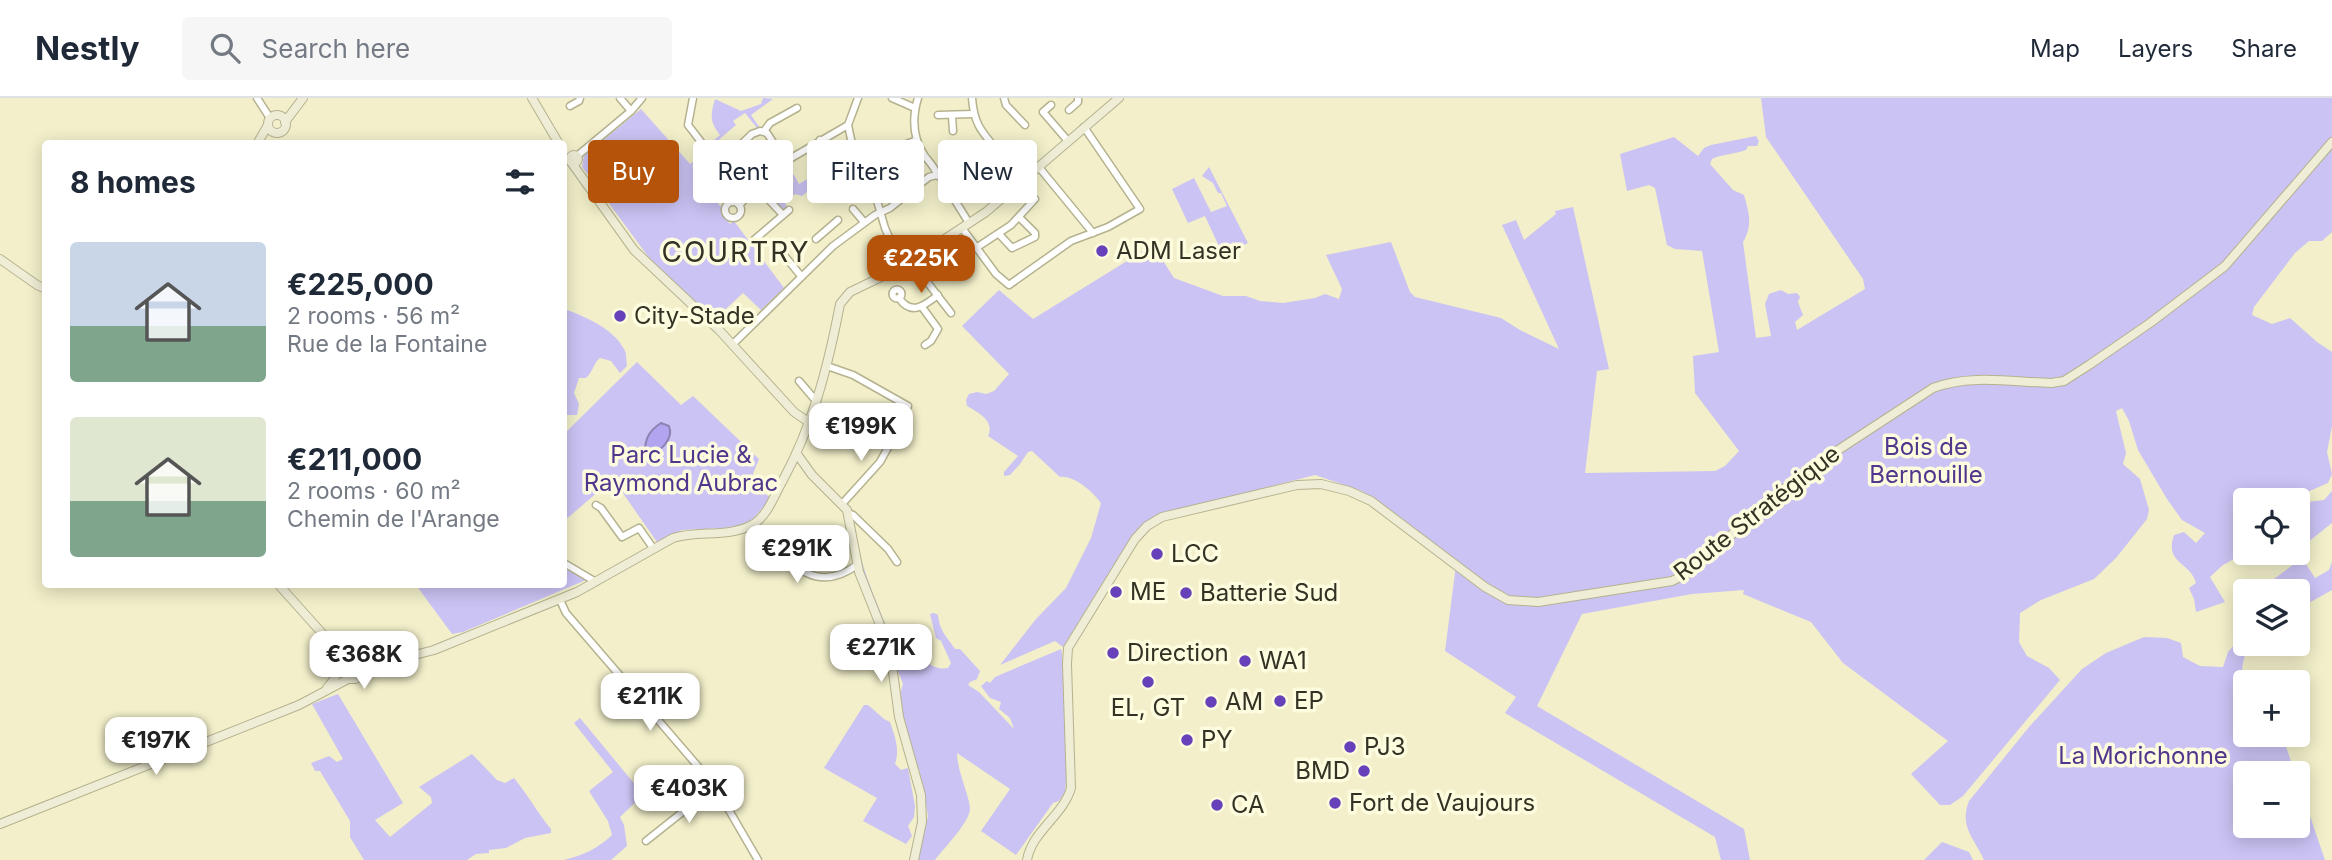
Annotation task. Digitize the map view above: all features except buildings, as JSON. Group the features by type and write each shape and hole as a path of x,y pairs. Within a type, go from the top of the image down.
{"street":[{"path":"257,98 272,119 271,131 276,133"},
{"path":"533,98 557,140"},
{"path":"570,106 580,98"},
{"path":"620,98 631,111"},
{"path":"642,98 631,111 572,157 579,173 634,250 733,344 794,412 829,424 832,418 867,438"},
{"path":"693,98 688,125 715,160 725,160 754,132 764,131 770,123 797,108"},
{"path":"858,98 848,125 852,144 870,177 885,228 902,267"},
{"path":"892,98 915,108"},
{"path":"917,140 914,126 918,98"},
{"path":"972,98 977,127 987,139"},
{"path":"1004,98 1006,105 1024,125"},
{"path":"1069,110 1078,102 1078,98"},
{"path":"0,824 302,703 388,661 435,650 560,600 653,548 680,536 732,532 752,525 765,513 793,464 811,419 827,366 841,301 850,292 902,267 986,212 1119,98"},
{"path":"259,140 272,119 300,101"},
{"path":"268,140 283,130 285,122 300,101"},
{"path":"1051,105 1042,112 1068,141"},
{"path":"937,115 973,114"},
{"path":"952,116 953,131"},
{"path":"272,119 285,122"},
{"path":"820,140 848,125"},
{"path":"924,152 941,178 976,248 996,274 1009,285 1071,241 1108,227 1140,209 1084,127"},
{"path":"764,131 770,140"},
{"name":"Route Stratégique","path":"1026,859 1032,843 1066,800 1071,788 1066,657 1068,648 1135,539 1147,526 1162,517 1297,485 1321,484 1349,491 1371,501 1485,587 1508,600 1538,603 1672,581 1686,574 1803,473 1933,388 1949,382 1969,380 2052,383 2064,380 2150,323 2225,266 2332,142"},
{"path":"1038,166 1093,233"},
{"path":"733,344 832,246 864,222 890,208 923,181 937,175"},
{"path":"754,240 786,212 776,203"},
{"path":"976,248 1020,218 1032,203"},
{"path":"853,209 864,222"},
{"path":"999,234 1012,248 1035,237 1035,233 1020,218"},
{"path":"832,246 819,236 838,220"},
{"path":"779,249 802,276"},
{"path":"0,260 41,287"},
{"path":"911,261 951,313"},
{"path":"899,298 909,308 922,307 938,295"},
{"path":"922,307 939,329 925,345"},
{"path":"827,366 853,375 908,406"},
{"path":"799,381 817,402"},
{"path":"842,504 880,462 896,433"},
{"path":"797,454 812,475 848,513 857,565 890,650 899,717 919,784 922,822 914,860"},
{"path":"793,464 812,475"},
{"path":"596,505 622,537 640,529 653,548"},
{"path":"848,513 888,549 897,562"},
{"path":"752,525 802,573 831,578 848,572 857,565"},
{"path":"567,565 596,582"},
{"path":"282,588 329,641 362,658 388,661"},
{"path":"560,600 566,613 714,787 758,860"},
{"path":"329,641 339,666 348,679"},
{"path":"325,691 348,653"},
{"path":"362,658 364,671"},
{"path":"646,841 714,787"}],"green space":[{"path":"763,98 773,99 751,115 760,128 757,128 745,113 733,121 736,125 718,140 714,140 720,135 712,118 715,99 741,111 761,104"},
{"name":"Bois de Bernouille","path":"1761,98 2332,98 2332,232 2322,241 2309,241 2295,253 2254,307 2252,315 2272,324 2290,318 2332,352 2332,426 2327,452 2332,474 2328,483 2310,491 2310,488 2233,488 2233,560 2210,577 2225,602 2196,612 2189,588 2196,583 2175,557 2172,545 2174,535 2184,532 2196,543 2205,533 2182,520 2138,450 2122,408 2116,411 2126,453 2123,464 2140,479 2149,510 2147,519 2116,558 2094,579 2041,600 2020,613 2019,642 2027,656 2049,668 2060,680 1963,796 1950,805 1940,805 1911,774 1948,741 1843,663 1811,622 1743,594 1744,590 1692,594 1582,614 1537,706 1744,829 1750,860 1721,860 1715,837 1505,713 1516,697 1445,651 1456,565 1362,491 1315,475 1154,516 1128,542 1063,647 1055,641 1000,665 1036,619 1066,588 1091,538 1101,503 1077,481 1060,477 1032,451 1028,452 1010,475 1004,476 1004,472 1018,456 988,436 988,422 967,406 969,394 994,391 1009,374 962,326 999,290 1033,319 1153,245 1174,278 1223,296 1246,296 1260,301 1283,303 1325,294 1339,299 1342,289 1326,255 1391,242 1410,292 1415,297 1501,318 1559,349 1502,225 1516,220 1524,240 1556,214 1555,211 1573,207 1609,369 1597,371 1585,473 1715,471 1725,466 1739,451 1695,393 1693,356 1719,352 1702,251 1675,249 1667,245 1655,188 1649,185 1627,191 1620,154 1674,137 1698,156 1704,148 1711,145 1756,136 1759,141 1757,146 1748,146 1746,150 1716,157 1710,164 1733,190 1744,195 1746,201 1749,224 1743,242 1756,338 1771,336 1765,304 1769,294 1781,290 1788,294 1797,293 1803,315 1795,322 1797,330 1865,289 1863,279 1766,137"},
{"path":"641,109 669,140 603,140"},
{"path":"679,152 690,164 693,162 693,203 723,204 723,215 730,224 734,221 784,288 761,310 743,293 714,320 650,259 609,203 679,203"},
{"path":"588,153 588,175 582,167 584,156"},
{"path":"1209,167 1248,243 1223,255 1205,216 1188,223 1172,189 1194,178 1211,212 1227,206 1213,183 1202,176"},
{"path":"793,174 799,184 807,179 807,192 802,196 793,196"},
{"path":"776,203 785,203 788,208 783,209"},
{"path":"567,310 589,319 613,335 626,355 627,366 620,373 611,361 600,358 586,378 579,378 574,393 579,404 577,415 567,415"},
{"name":"Parc Lucie & Raymond Aubrac","path":"637,362 681,405 693,396 759,459 749,484 770,497 748,524 682,530 657,542 613,479 567,518 567,431"},
{"name":"Bois de Bernouille","path":"2332,491 2332,523 2310,540 2310,502 2324,500"},
{"path":"854,519 859,552 893,644 904,638 934,667 948,668 951,663 941,641 936,638 930,614 938,615 942,629 955,649 960,649 980,671 977,679 968,685 979,692 1014,729 1010,718 999,709 1001,702 990,698 981,686 987,681 990,683 995,677 1061,649 1067,772 1065,792 1059,801 1053,803 1016,855 981,831 1010,789 957,753 970,809 969,815 935,860 918,860 928,816 919,769 907,747 900,694 903,684 864,581 851,520"},
{"path":"2332,562 2332,590 2310,602 2310,579 2274,579 2293,565 2307,565 2315,578 2329,570"},
{"path":"567,568 586,580 463,632 452,634 418,588 567,588"},
{"name":"La Morichonne","path":"2144,637 2167,638 2181,643 2183,657 2200,666 2223,667 2233,646 2233,656 2245,656 2242,670 2233,670 2233,747 2286,747 2291,761 2233,761 2233,838 2310,838 2310,816 2325,860 1984,860 1967,825 1966,810 1969,801 2029,727 2082,669 2106,653"},
{"path":"338,694 403,803 375,820 390,837 432,803 431,797 419,787 472,754 497,780 505,783 514,778 551,829 551,833 525,838 506,848 476,854 467,860 364,860 350,837 350,821 320,771 315,771 311,763 329,756 337,762 343,759 312,704"},
{"path":"864,705 868,705 890,722 897,748 895,764 901,770 908,768 915,806 914,817 908,826 912,836 906,844 863,821 877,798 824,768"},
{"path":"580,718 637,787 646,785 656,792 666,785 672,794 658,800 649,794 643,795 620,817 627,846 611,860 564,860 590,851 612,835 608,821 589,791 613,772 574,723"},
{"path":"1942,842 1969,852 1973,860 1924,860"}],"shaded area":[{"path":"661,423 669,426 670,435 662,448 649,456 645,451 647,438"}],"place":[{"name":"ADM Laser","path":"1102,251"},
{"name":"City-Stade","path":"620,316"},
{"name":"LCC","path":"1157,554"},
{"name":"ME","path":"1116,592"},
{"name":"Batterie Sud","path":"1186,593"},
{"name":"Direction","path":"1113,653"},
{"name":"WA1","path":"1245,661"},
{"name":"EL, GT","path":"1148,682"},
{"name":"EP","path":"1280,701"},
{"name":"AM","path":"1211,702"},
{"name":"PY","path":"1187,740"},
{"name":"PJ3","path":"1350,747"},
{"name":"BMD","path":"1364,771"},
{"name":"Fort de Vaujours","path":"1335,803"},
{"name":"CA","path":"1217,805"}],"district":[{"name":"COURTRY","path":"736,252"}]}
